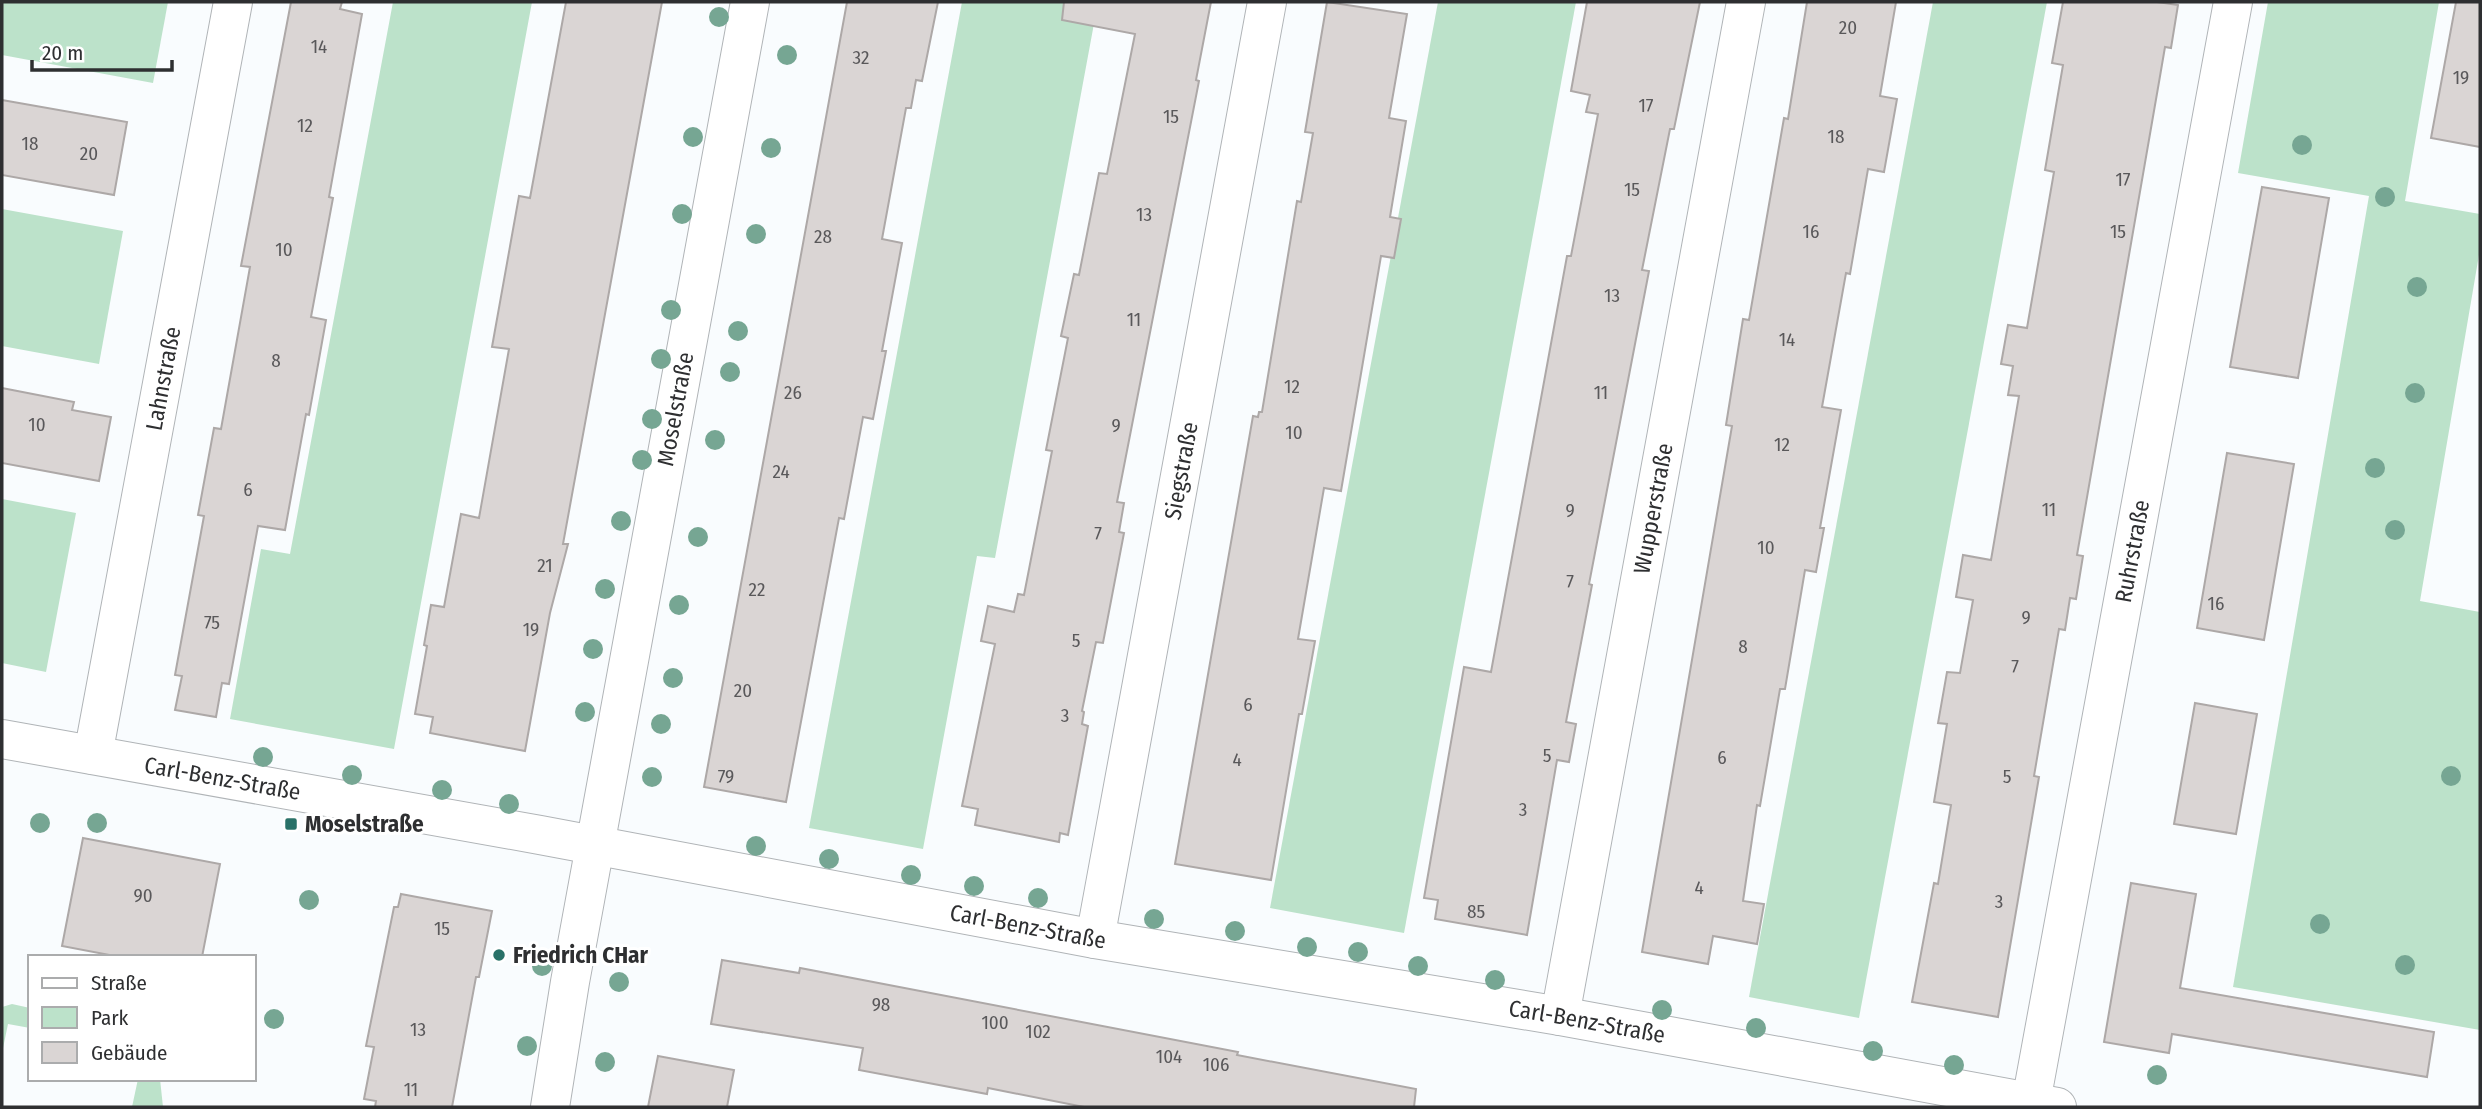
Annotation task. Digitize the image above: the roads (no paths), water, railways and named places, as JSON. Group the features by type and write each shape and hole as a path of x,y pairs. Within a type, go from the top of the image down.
{"street":[{"name":"Lahnstraße","path":"93,755 233,2"},
{"name":"Moselstraße","path":"550,1107 595,846 750,2"},
{"name":"Siegstraße","path":"1095,939 1267,2"},
{"name":"Wupperstraße","path":"1560,1016 1746,2"},
{"name":"Ruhrstraße","path":"2044,1105 2233,2"},
{"name":"Carl-Benz-Straße","path":"2,739 1095,939 1560,1016 2044,1105"}],"place":[{"name":"Moselstraße","path":"291,824"},
{"name":"Friedrich CHar","path":"499,955"}]}
